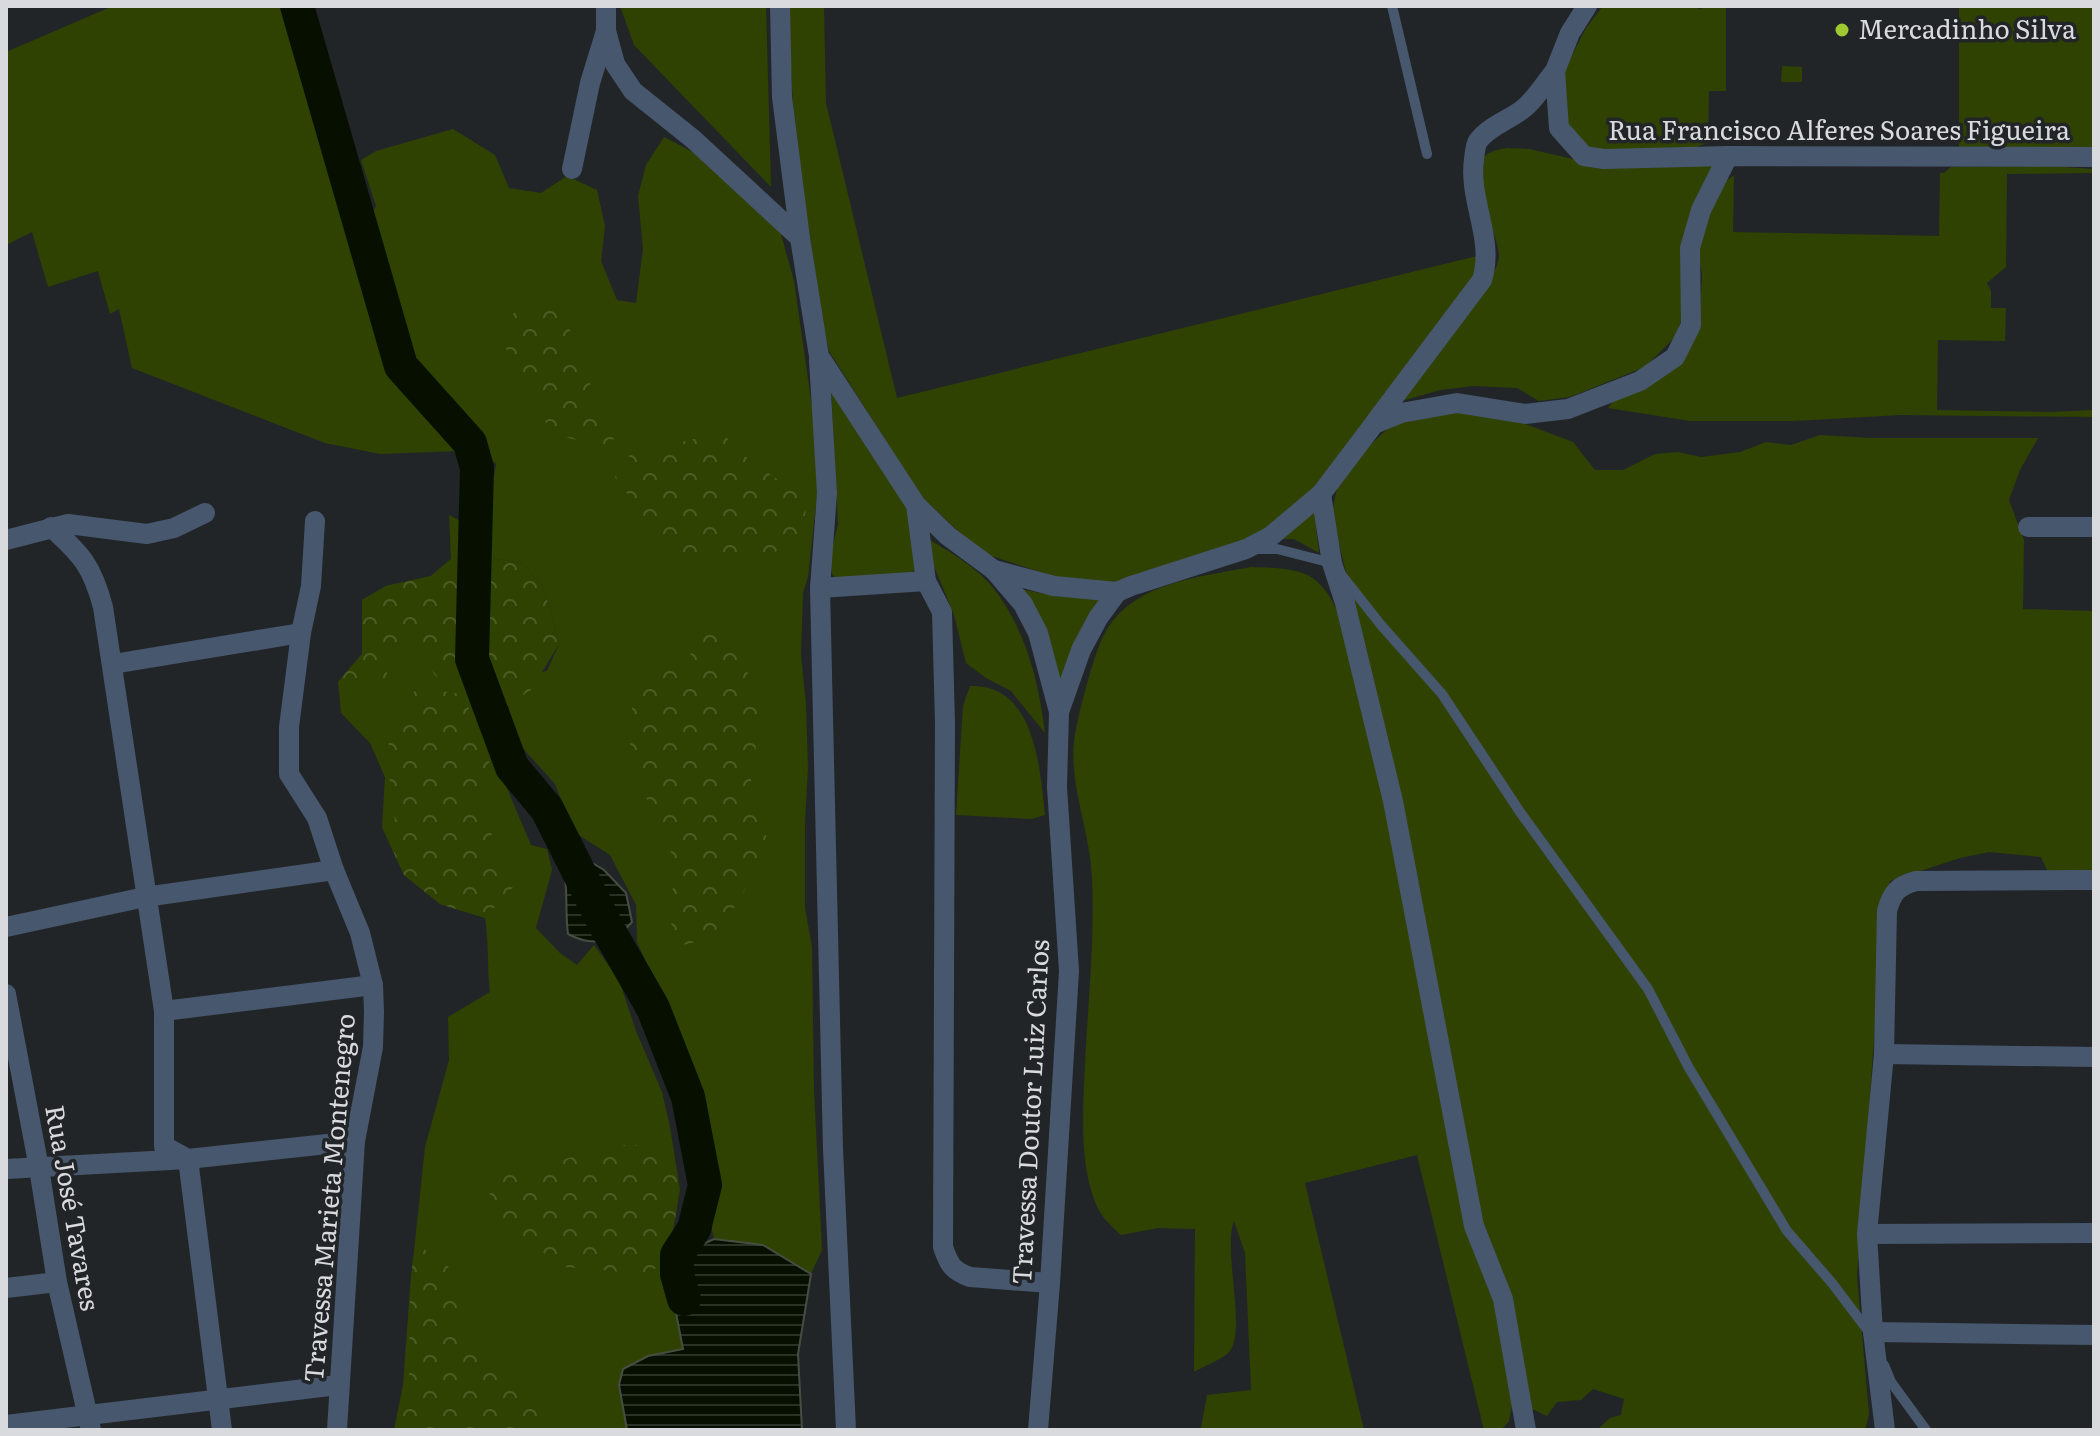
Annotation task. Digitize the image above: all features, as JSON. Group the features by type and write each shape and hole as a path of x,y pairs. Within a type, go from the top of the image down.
{"street":[{"path":"606,6 606,31 615,64 633,91 693,139 800,238"},
{"path":"780,6 782,97 819,356 827,493 820,588 833,1149 846,1430"},
{"path":"994,570 1054,586 1117,592 1246,549 1271,536 1321,494 1482,280 1487,266 1485,239 1472,176 1477,143 1492,128 1525,108 1555,71 1570,33 1587,6"},
{"path":"572,169 590,83 606,31"},
{"name":"Rua Francisco Alferes Soares Figueira","path":"1555,71 1559,128 1584,156 1604,159 1728,156 2094,157"},
{"path":"1374,424 1401,413 1457,403 1525,414 1568,409 1640,381 1675,357 1691,325 1690,248 1701,210 1728,156"},
{"path":"819,356 916,505 948,536 994,570 1023,604 1038,633 1059,712"},
{"path":"1321,494 1332,563 1345,603 1393,801 1474,1226 1503,1299 1526,1430"},
{"path":"916,505 926,581 942,612 945,723 943,1247 949,1265 958,1273 970,1277 1050,1283"},
{"path":"6,540 68,524 147,534 174,528 205,513"},
{"name":"Travessa Marieta Montenegro","path":"315,521 314,559 289,727 289,774 317,818 360,933 373,985 373,1047 355,1141 337,1430"},
{"path":"51,527 79,553 95,577 113,664 164,1011 164,1146 188,1159"},
{"path":"2028,527 2094,527"},
{"path":"820,588 926,581"},
{"path":"1059,712 1081,650 1098,618 1117,592"},
{"path":"113,664 301,633"},
{"name":"Travessa Doutor Luiz Carlos","path":"1038,1430 1069,971 1057,747 1059,712"},
{"path":"6,927 145,897 334,870"},
{"path":"1885,1430 1874,1339 1867,1234 1884,1054 1887,911 1891,896 1900,886 1916,881 2092,880"},
{"path":"164,1011 373,985"},
{"name":"Rua José Tavares","path":"6,994 57,1282 90,1422"},
{"path":"1884,1054 2094,1057"},
{"path":"6,1169 188,1159 355,1141"},
{"path":"188,1159 222,1430"},
{"path":"1867,1234 2094,1233"},
{"path":"6,1288 57,1282"},
{"path":"1874,1339 2094,1335"},
{"path":"6,1425 90,1422 217,1400 338,1385"}],"lane":[{"path":"1392,6 1427,154"},
{"path":"1246,549 1277,549 1332,563 1442,694 1520,812 1648,989 1689,1068 1787,1231 1865,1325 1891,1382 1926,1430"}],"green space":[{"path":"113,6 289,6 396,374 460,451 380,454 325,443 132,368 119,309 110,314 98,271 48,287 32,232 6,245 6,52"},
{"path":"620,6 766,6 771,187 634,45"},
{"path":"788,6 824,6 826,103 897,398 1477,256 1476,275 1310,499 1254,541 1126,580 1087,588 980,552 920,495 829,351 821,316 793,105"},
{"path":"1603,6 1697,6 1699,10 1706,6 1726,6 1726,91 1709,91 1708,143 1677,153 1639,156 1584,146 1566,123 1562,75 1586,28"},
{"path":"1959,6 2094,6 2094,151 1959,146"},
{"path":"1782,66 1802,67 1802,82 1781,82"},
{"path":"453,129 495,155 509,188 541,193 567,176 597,190 605,226 601,261 617,300 636,303 643,249 638,196 646,165 664,137 708,160 781,234 794,281 816,435 819,478 808,577 803,593 801,655 808,768 805,908 812,947 814,1090 822,1250 811,1274 763,1245 714,1239 709,1216 717,1164 690,1060 637,942 636,905 610,855 574,832 555,784 519,744 507,702 517,678 547,671 559,644 545,591 524,564 482,556 496,464 409,368 373,240 371,216 376,206 361,160 376,151"},
{"path":"1507,148 1529,149 1613,168 1717,163 1676,336 1645,367 1570,397 1539,401 1517,388 1473,386 1440,390 1398,402 1496,268 1499,256 1497,242 1476,177 1479,164 1488,154"},
{"path":"1951,167 2094,169 2094,173 2007,174 2006,267 1987,283 1991,291 1991,308 2006,308 2005,341 1938,340 1937,410 2094,410 2094,417 1900,415 1794,421 1690,421 1608,408 1614,400 1644,382 1700,314 1700,227 1722,184 1734,175 1733,232 1939,236 1940,173"},
{"path":"523,300 557,308 582,350 595,405 614,425 615,438 597,449 573,439 547,434 544,411 534,393 514,370 500,332"},
{"path":"831,388 907,504 919,569 908,573 836,579 832,574 830,557 838,524"},
{"path":"1437,409 1523,423 1573,442 1595,470 1623,470 1655,454 1678,452 1701,457 1740,452 1766,442 1791,445 1820,435 2038,438 2020,470 2009,500 2024,540 2023,609 2094,611 2094,871 2059,873 2047,870 2041,857 1989,852 1890,881 1884,900 1857,1276 1869,1414 1865,1430 1597,1430 1610,1418 1621,1415 1624,1399 1593,1389 1581,1400 1557,1402 1547,1416 1530,1408 1481,1223 1332,513 1338,483 1356,458 1396,421"},
{"path":"723,432 735,449 807,501 802,537 766,557 700,561 668,559 646,519 615,477 636,446 653,449"},
{"path":"1314,509 1319,553 1294,539 1278,539"},
{"path":"449,515 464,523 464,620 469,687 492,753 531,845 547,849 552,870 536,928 560,953 577,965 594,945 619,980 636,1031 662,1092 670,1127 680,1190 666,1261 683,1350 648,1356 619,1385 627,1430 394,1430 403,1385 425,1147 449,1060 448,1017 490,992 487,937 485,918 440,904 404,875 382,827 385,777 370,743 341,713 338,682 362,654 362,600 386,586 431,576 451,559"},
{"path":"930,540 981,575 1005,605 1029,658 1045,733 1011,691 966,663 954,615 932,561"},
{"path":"482,556 524,564 545,591 559,644 531,690 499,712 480,659"},
{"path":"451,559 464,578 467,660 456,673 441,683 416,650 390,658 385,683 349,692 338,682 362,654 362,600 386,586 431,576"},
{"path":"1251,567 1292,570 1314,579 1331,598 1345,634 1493,1289 1514,1395 1509,1421 1501,1430 1484,1430 1417,1155 1305,1183 1364,1430 1198,1430 1201,1428 1207,1395 1251,1390 1245,1253 1234,1221 1231,1234 1236,1312 1233,1345 1223,1357 1194,1372 1195,1229 1158,1228 1121,1235 1100,1212 1090,1186 1084,1152 1083,1116 1093,901 1090,859 1076,788 1073,752 1083,698 1104,635 1116,617 1131,603 1168,585"},
{"path":"1020,589 1075,598 1109,595 1060,679"},
{"path":"714,626 735,644 762,705 750,787 768,841 745,890 724,921 697,942 680,945 670,921 675,861 648,803 631,754 628,718 642,685 646,659 676,669 689,663 694,636"},
{"path":"970,686 992,689 1008,698 1021,713 1036,753 1045,815 1032,819 956,815 963,706"},
{"path":"417,687 461,694 492,753 480,790 490,831 516,884 485,918 440,904 404,875 382,827 395,821 387,760 390,732"},
{"path":"630,1144 666,1158 678,1183 677,1210 666,1261 647,1274 565,1267 505,1227 485,1183 511,1171"},
{"path":"424,1249 455,1274 470,1310 446,1327 472,1340 503,1365 519,1393 540,1408 538,1430 395,1430 409,1390 413,1257"}],"shaded area":[{"path":"581,856 604,870 626,893 632,922 618,935 603,941 586,941 568,934 564,869"},
{"path":"714,1239 763,1245 811,1274 798,1354 802,1430 627,1430 619,1385 623,1369 648,1356 683,1349 666,1261"}],"waterway":[{"path":"297,6 401,366 470,443 477,468 472,659 512,767 547,809 606,926 653,1008 688,1097 705,1185 694,1229 677,1255 677,1274 684,1299"}],"place":[{"name":"Mercadinho Silva","path":"1842,30"}]}
